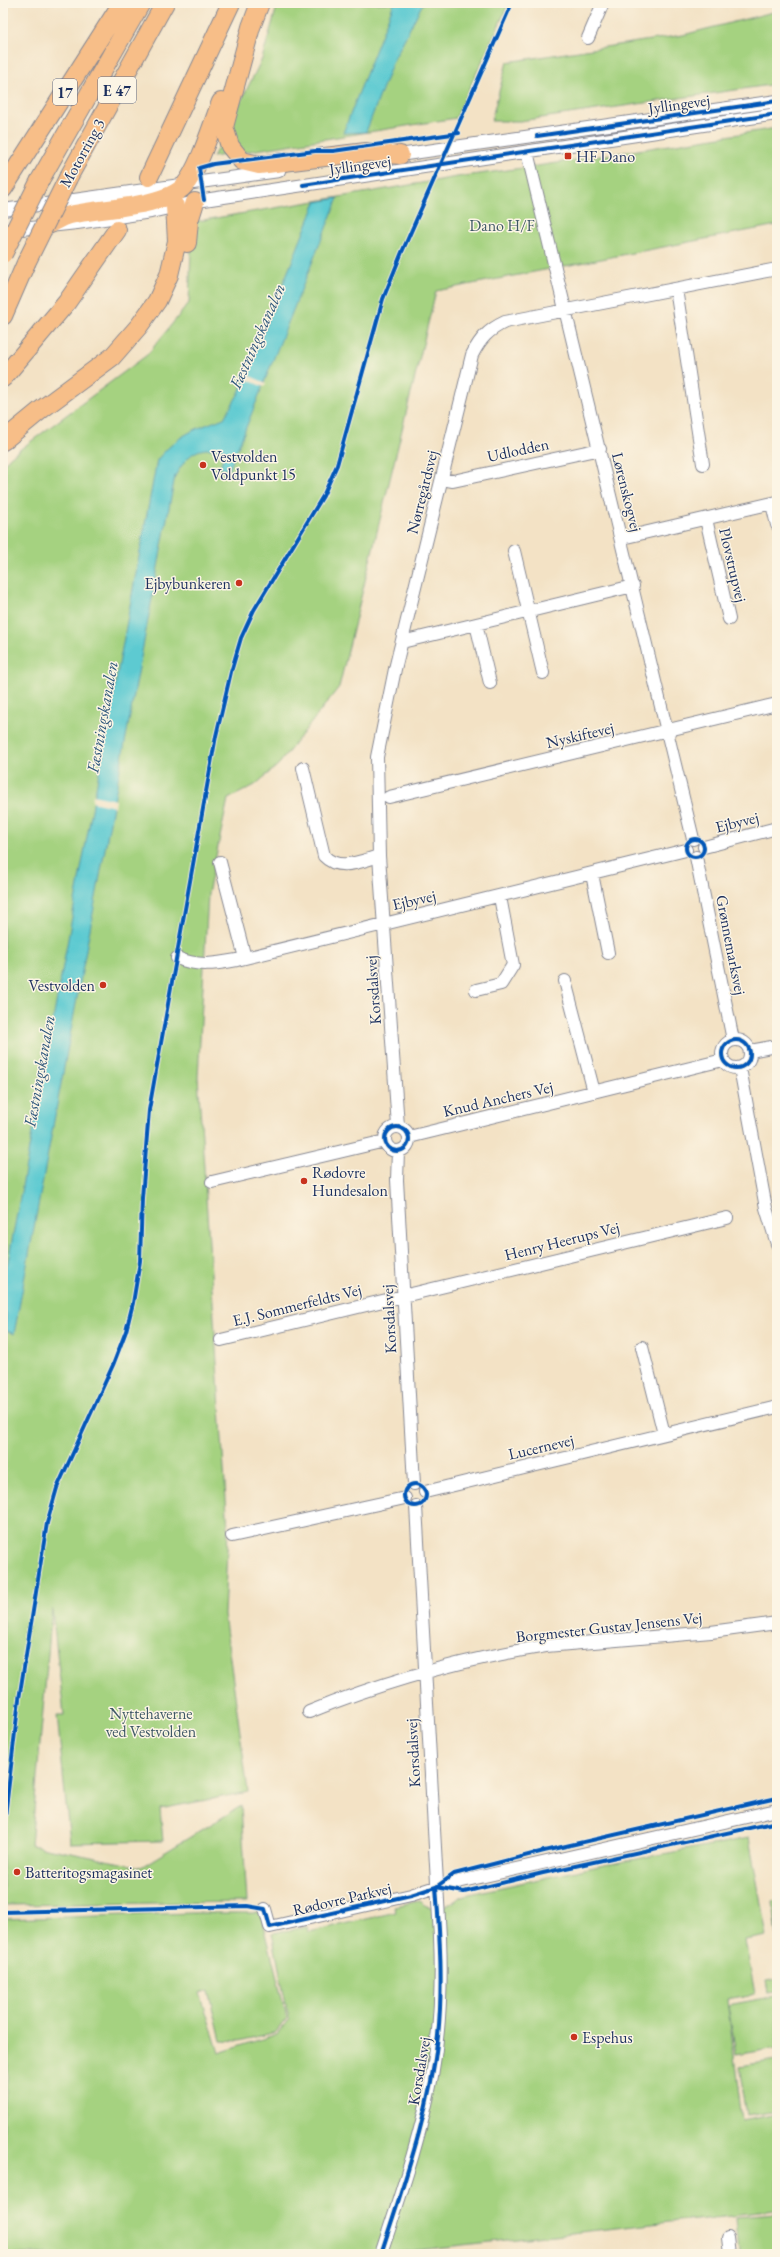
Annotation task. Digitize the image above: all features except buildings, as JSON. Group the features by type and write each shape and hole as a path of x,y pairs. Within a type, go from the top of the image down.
{"highway":[{"name":"17","path":"6,185 122,3"},
{"name":"Motorring 3","path":"3,254 40,180 141,3"},
{"name":"Motorring 3","path":"3,316 26,263 68,178 165,3"},
{"path":"3,441 42,409 112,357 139,326 157,301 169,275 177,240 161,193 231,3"},
{"path":"48,225 68,216 161,193 177,192 185,185 195,166 260,3"},
{"path":"251,27 224,127 230,146 242,161 259,165 366,152 400,155"},
{"path":"112,357 126,352 148,331 173,293 184,262 189,221 195,202"},
{"path":"3,378 67,302 117,230"}],"street":[{"path":"588,38 603,3"},
{"name":"Jyllingevej","path":"185,185 777,101"},
{"name":"Jyllingevej","path":"3,210 161,193 195,202 777,114"},
{"name":"Lørenskogvej","path":"528,152 564,311 622,538 693,839"},
{"path":"3,231 48,225"},
{"name":"Nørregårdsvej","path":"384,924 379,856 377,757 402,642 472,355 480,339 491,329 505,322 777,269"},
{"path":"676,289 703,464"},
{"name":"Udlodden","path":"442,480 453,481 600,449"},
{"name":"Plovstrupvej","path":"622,538 775,503 777,525"},
{"name":"Plovstrupvej","path":"706,519 729,619"},
{"path":"514,551 543,673"},
{"path":"402,642 633,586"},
{"path":"476,624 490,683"},
{"name":"Nyskiftevej","path":"389,797 777,704"},
{"path":"303,768 324,856 330,862 342,865 379,856"},
{"name":"Ejbyvej","path":"704,847 777,828"},
{"path":"693,839 701,842 704,847 701,855 691,854 686,845 693,839"},
{"name":"Ejbyvej","path":"177,958 190,963 209,965 245,958 592,874 691,854"},
{"name":"Grønnemarksvej","path":"691,854 733,1040"},
{"path":"220,862 245,958"},
{"path":"592,874 608,952"},
{"path":"476,990 501,984 513,965 500,897"},
{"name":"Korsdalsvej","path":"384,924 398,1126"},
{"path":"564,980 594,1092"},
{"path":"733,1040 744,1042 750,1051 748,1062 740,1068 730,1067 724,1060 723,1050 729,1042 733,1040"},
{"path":"750,1051 777,1046"},
{"name":"Knud Anchers Vej","path":"410,1137 724,1060"},
{"path":"740,1068 772,1207 777,1244"},
{"path":"398,1126 405,1129 410,1137 407,1146 398,1151 389,1148 385,1141 385,1136 389,1129 398,1126"},
{"path":"212,1182 385,1141"},
{"name":"Korsdalsvej","path":"398,1151 414,1484"},
{"name":"Henry Heerups Vej","path":"404,1296 727,1218"},
{"name":"E.J. Sommerfeldts Vej","path":"221,1340 404,1296"},
{"path":"642,1347 664,1434"},
{"name":"Lucernevej","path":"425,1492 777,1408"},
{"path":"414,1484 419,1485 425,1492 423,1503 416,1506 409,1504 404,1498 408,1487 414,1484"},
{"path":"232,1536 404,1498"},
{"name":"Korsdalsvej","path":"381,2254 423,2116 434,2063 440,2001 440,1953 416,1506"},
{"name":"Borgmester Gustav Jensens Vej","path":"310,1712 358,1692 425,1673 546,1646 711,1632 777,1623"},
{"name":"Rødovre Parkvej","path":"265,1909 270,1927 411,1895 436,1887 777,1810"},
{"path":"728,2238 730,2254"}],"green space":[{"path":"278,3 509,3 456,118 213,157 262,59"},
{"path":"777,11 777,84 520,121 491,121 507,62 683,35"},
{"name":"Vestvolden","path":"777,128 777,225 436,291 339,687 279,764 255,785 228,799 208,894 198,1077 228,1529 224,1614 248,1792 160,1809 163,1841 70,1843 57,1715 64,1715 52,1609 31,1845 141,1867 241,1806 247,1902 3,1905 3,465 10,457 147,355 189,303 192,222 457,177 537,166"},
{"path":"749,1838 767,1936 745,1940 755,1994 727,1999 742,2121 777,2114 777,2210 383,2254 3,2254 2,2138 8,2065 8,2035 3,2009 3,1919 192,1913 261,1913 287,2018 276,2032 239,2041 221,2040 209,1990 200,1993 219,2053 277,2034 289,2019 272,1933 308,1927 309,1932 396,1912 394,1906 419,1901 429,1907 435,1908 446,1906 461,1896 599,1866"},
{"path":"777,1901 777,1937 773,1902"},
{"path":"777,1979 777,1992 768,1993 766,1981"},
{"path":"777,1996 777,2048 736,2055 728,2005"},
{"path":"777,2060 777,2111 747,2116 739,2066"},
{"path":"777,2214 777,2254 739,2254 736,2217"}],"water":[{"path":"394,3 423,3 393,61 366,132 343,133"},
{"path":"338,198 229,470 220,468 225,450 207,449 195,452 190,456 175,476 14,1334 5,1330 6,1313 3,1313 3,1274 8,1262 157,460 180,438 224,418 239,393 316,202"}],"pier":[{"path":"245,374 266,383 264,387 243,378"},
{"path":"93,795 116,800 115,807 92,802"}],"cycle path":[{"path":"3,1833 19,1699 47,1523 57,1488 113,1365 126,1331 133,1303 140,1261 142,1198 149,1110 216,736 231,672 241,638 254,610 323,496 337,465 383,299 402,252 512,3"},
{"path":"537,136 777,101"},
{"path":"303,185 777,114"},
{"path":"204,200 199,168 213,164 315,151 333,151 459,133"},
{"path":"695,839 701,842 704,848 701,854 695,857 689,854 686,848 689,842 695,839"},
{"path":"736,1040 746,1044 750,1054 746,1064 736,1068 726,1064 722,1054 726,1044 736,1040"},
{"path":"397,1127 406,1130 409,1139 406,1148 397,1151 388,1148 385,1139 388,1130 397,1127"},
{"path":"415,1484 423,1487 426,1495 423,1503 415,1506 407,1503 404,1495 407,1487 415,1484"},
{"path":"3,1912 247,1906 265,1909 270,1927 411,1895 436,1887 454,1874 544,1851 777,1798"},
{"path":"436,1887 464,1892 543,1873 777,1822"},
{"path":"381,2254 423,2119 434,2064 440,2018 441,1980 436,1887"}],"place":[{"name":"HF Dano","path":"568,156"},
{"name":"Vestvolden Voldpunkt 15","path":"203,465"},
{"name":"Ejbybunkeren","path":"239,583"},
{"name":"Vestvolden","path":"103,985"},
{"name":"Rødovre Hundesalon","path":"304,1181"},
{"name":"Batteritogsmagasinet","path":"17,1872"},
{"name":"Espehus","path":"574,2037"}],"park label":[{"name":"Dano H/F","path":"502,225"},
{"name":"Nyttehaverne ved Vestvolden","path":"151,1722"}],"water label":[{"name":"Fæstningskanalen","path":"257,336"},
{"name":"Fæstningskanalen","path":"102,717"},
{"name":"Fæstningskanalen","path":"39,1071"}]}
